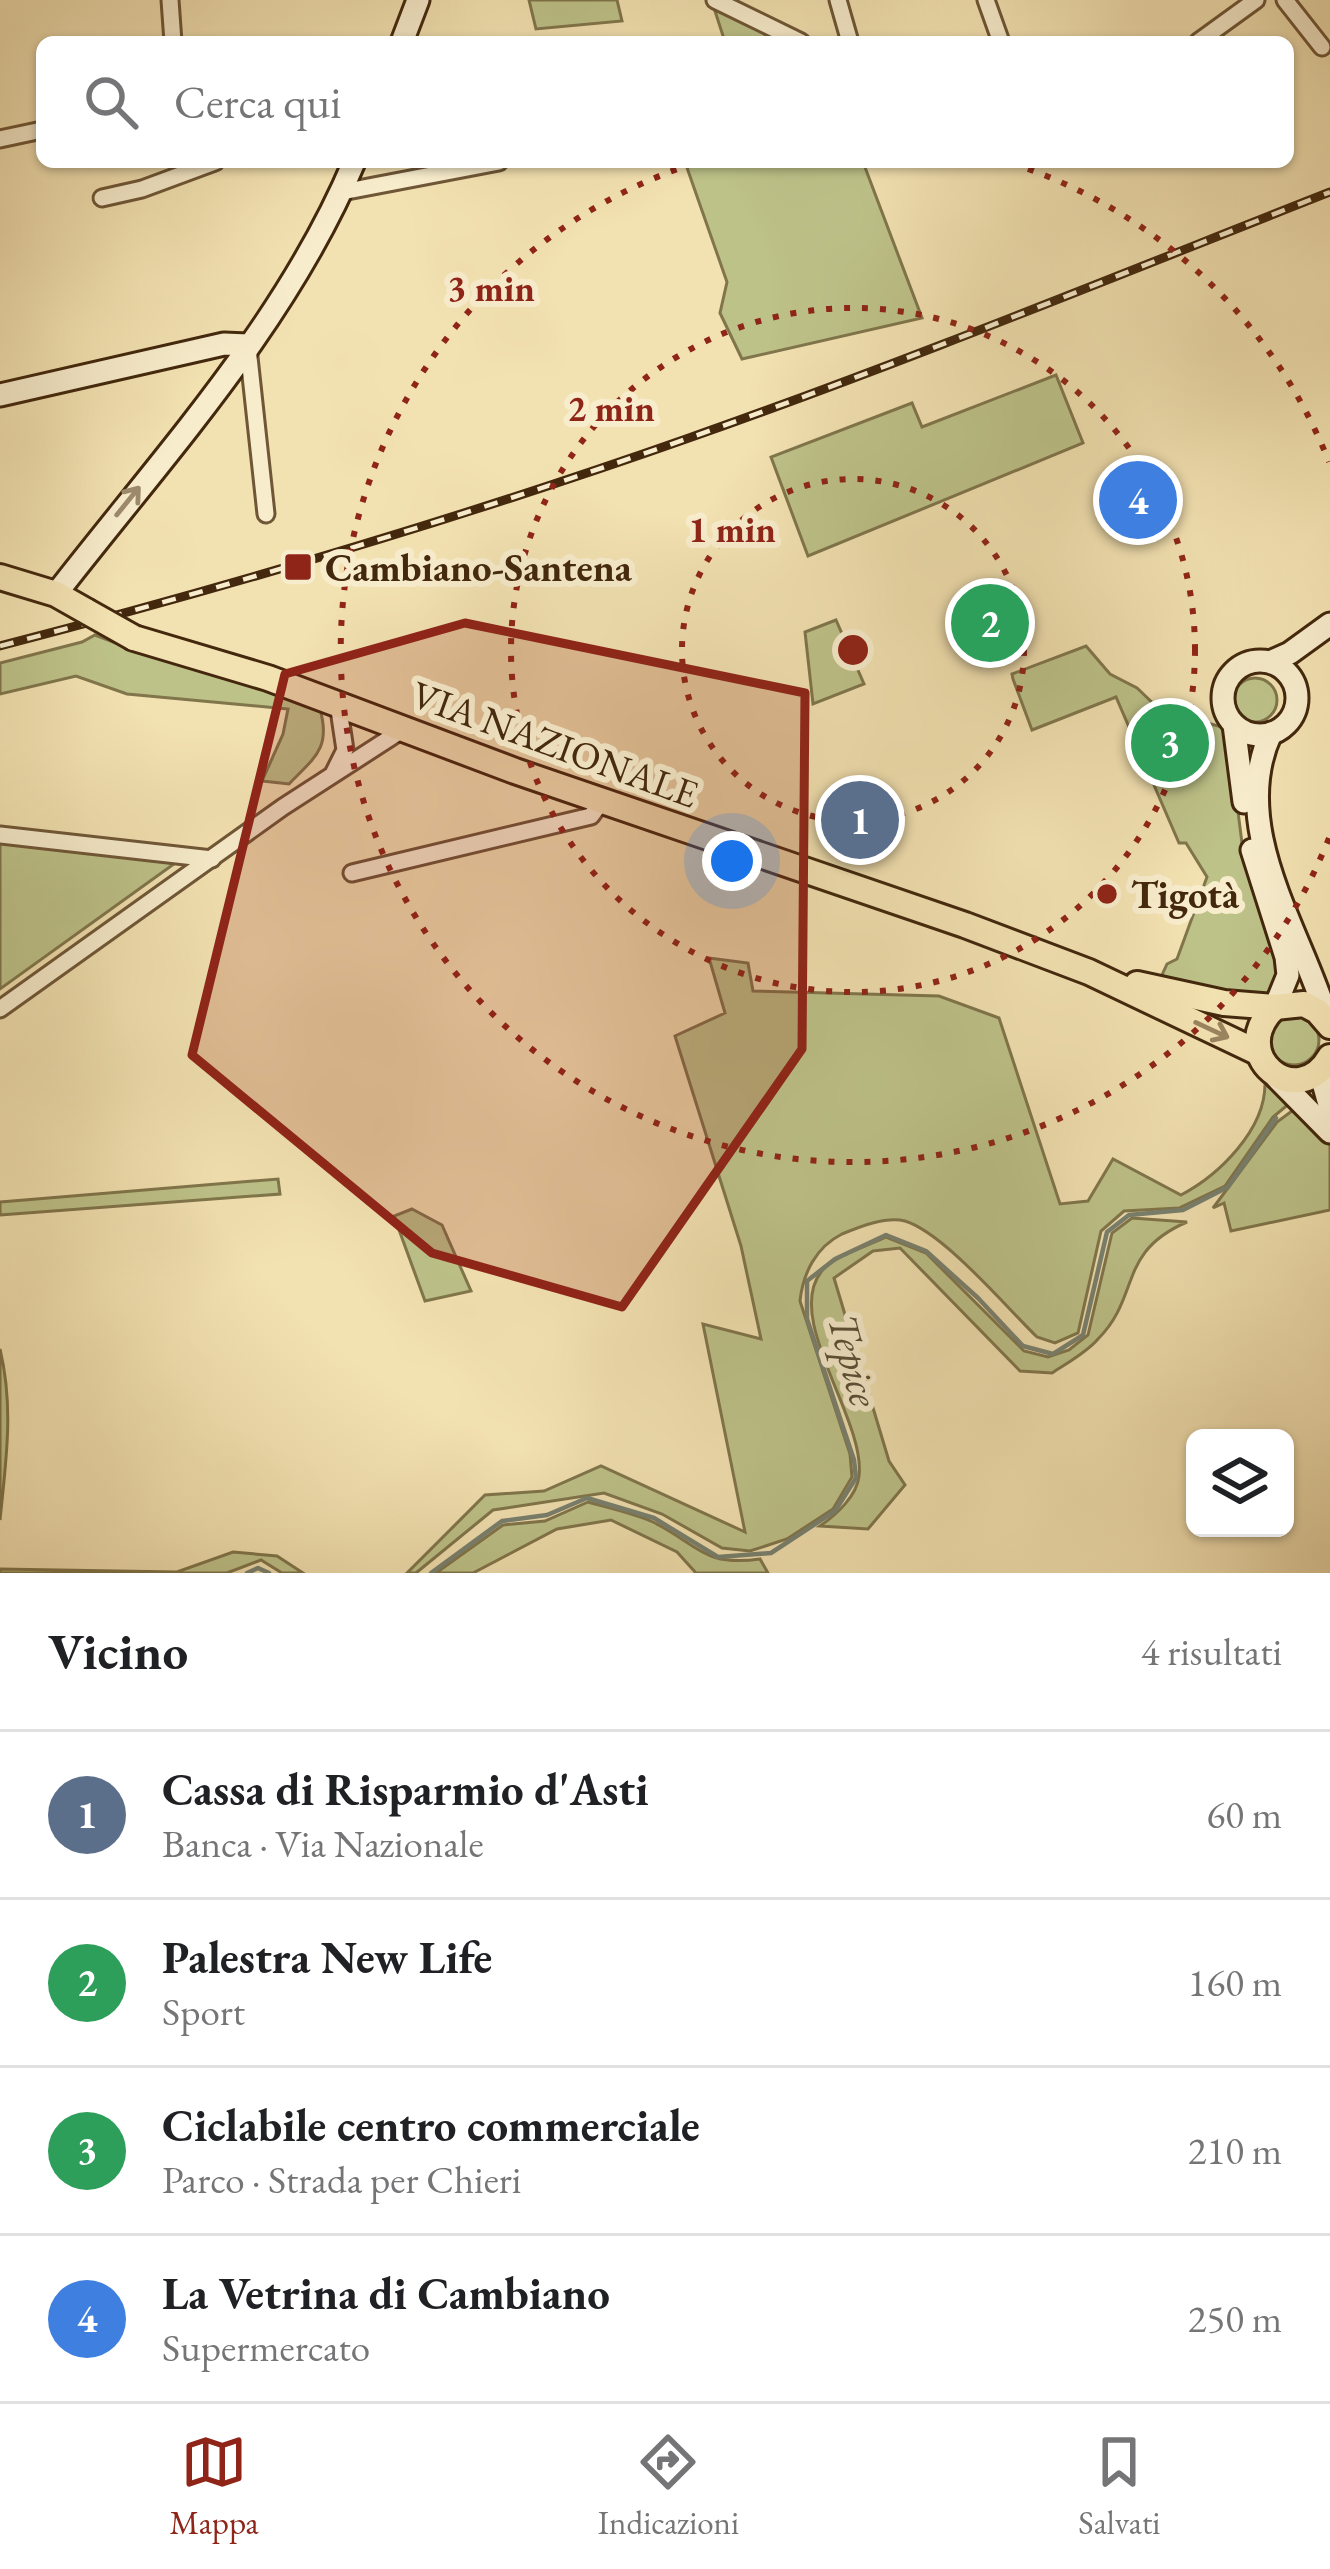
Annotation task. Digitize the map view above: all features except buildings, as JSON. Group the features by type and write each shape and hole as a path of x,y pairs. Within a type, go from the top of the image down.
{"main road":[{"path":"404,36 418,0"},
{"path":"56,593 208,404 296,280 352,168"},
{"path":"0,395 224,344 248,345"},
{"name":"VIA NAZIONALE","path":"0,577 56,593 134,638 338,703 1089,972 1259,1053 1276,1077"},
{"path":"1270,662 1330,628"},
{"path":"1234,725 1252,734 1271,733 1290,719 1295,685 1330,628"},
{"path":"1259,1053 1257,1034 1288,975 1253,859 1234,725 1222,701 1226,682 1240,666 1259,660 1285,670 1295,685"},
{"path":"1271,733 1256,778 1260,830 1329,1023"},
{"name":"VIA NAZIONALE","path":"1089,972 1224,1003 1304,1004 1329,1023"},
{"path":"1276,1077 1292,1081 1326,1067 1330,1108"},
{"path":"1276,1077 1330,1132"}],"street":[{"path":"170,0 173,36"},
{"path":"715,0 789,36"},
{"path":"838,0 848,36"},
{"path":"986,0 998,36"},
{"path":"1206,36 1256,0"},
{"path":"1285,0 1322,47"},
{"path":"0,140 36,131"},
{"path":"102,198 199,168"},
{"path":"342,192 468,168"},
{"path":"248,345 266,514"},
{"path":"332,775 345,750 338,703"},
{"path":"0,1009 402,727"},
{"path":"352,873 590,816 602,801"},
{"path":"0,835 212,859"}],"highlighted area":[{"path":"465,623 805,693 802,1049 622,1307 432,1253 192,1055 285,674"}],"green space":[{"path":"529,0 617,0 622,21 536,29"},
{"path":"714,8 770,36 723,36"},
{"path":"687,168 865,168 922,318 742,359 720,313 727,282"},
{"path":"1056,375 1083,443 808,556 771,457 912,403 922,427"},
{"path":"836,620 864,684 813,704 805,632"},
{"path":"95,635 299,699 320,709 322,743 289,784 262,781 283,734 288,709 127,694 76,676 0,694 0,663"},
{"path":"1086,646 1110,674 1137,688 1160,710 1222,727 1229,741 1244,859 1280,978 1272,992 1260,997 1178,985 1162,975 1167,964 1177,959 1207,877 1186,843 1179,843 1116,697 1032,730 1013,679 1012,674"},
{"path":"1255,678 1270,685 1277,700 1270,715 1255,722 1240,715 1233,700 1240,685"},
{"path":"0,839 178,861 0,989"},
{"path":"709,958 748,963 753,991 939,996 999,1018 1060,1204 1088,1201 1113,1159 1181,1195 1210,1176 1237,1149 1257,1118 1265,1084 1290,1103 1273,1117 1225,1186 1179,1208 1124,1211 1101,1231 1078,1333 1055,1343 1037,1337 956,1255 905,1221 864,1225 825,1246 808,1271 800,1301 850,1454 852,1477 833,1509 787,1539 750,1551 722,1548 662,1514 604,1493 493,1510 416,1573 407,1573 485,1495 544,1491 601,1466 745,1532 703,1324 761,1339 741,1246 675,1036 725,1013"},
{"path":"1284,1016 1304,1016 1318,1030 1318,1050 1304,1064 1284,1064 1270,1050 1270,1030"},
{"path":"1296,1108 1330,1145 1330,1210 1231,1231 1224,1203 1213,1208 1277,1122"},
{"path":"278,1179 280,1194 0,1215 0,1202"},
{"path":"412,1209 442,1225 471,1291 425,1301 394,1216"},
{"path":"1132,1218 1187,1222 1165,1234 1139,1261 1120,1307 1098,1339 1052,1373 1020,1371 900,1248 873,1251 834,1278 889,1461 905,1485 868,1529 820,1526 850,1498 859,1476 851,1427 812,1316 812,1292 827,1266 886,1237 926,1253 1024,1351 1048,1357 1069,1350 1088,1335 1112,1233"},
{"path":"0,1349 8,1413 0,1520"},
{"path":"588,1502 653,1522 713,1557 760,1559 768,1573 696,1573 677,1552 611,1520 557,1529 473,1573 436,1573 503,1525 545,1521"},
{"path":"233,1552 277,1556 303,1573 282,1573 261,1560 227,1573 0,1573 0,1569 177,1572"}],"waterway":[{"name":"Tepice","path":"431,1573 502,1521 547,1515 587,1498 654,1518 718,1557 771,1553 835,1511 856,1478 807,1319 807,1281 835,1259 886,1235 926,1251 1023,1346 1053,1354 1083,1335 1107,1232 1129,1215 1183,1210 1228,1187 1276,1118"},
{"name":"Tepice","path":"247,1573 258,1568 269,1573"}],"railway":[{"path":"0,646 345,550 686,439 1330,192"}],"place":[{"name":"La Vetrina di Cambiano","path":"1138,500"},
{"name":"Cambiano-Santena","path":"298,567"},
{"name":"Palestra New Life","path":"990,623"},
{"name":"Ciclabile centro commerciale","path":"1170,743"},
{"name":"Cassa di Risparmio d'Asti","path":"860,820"},
{"name":"Tigotà","path":"1107,894"}]}
